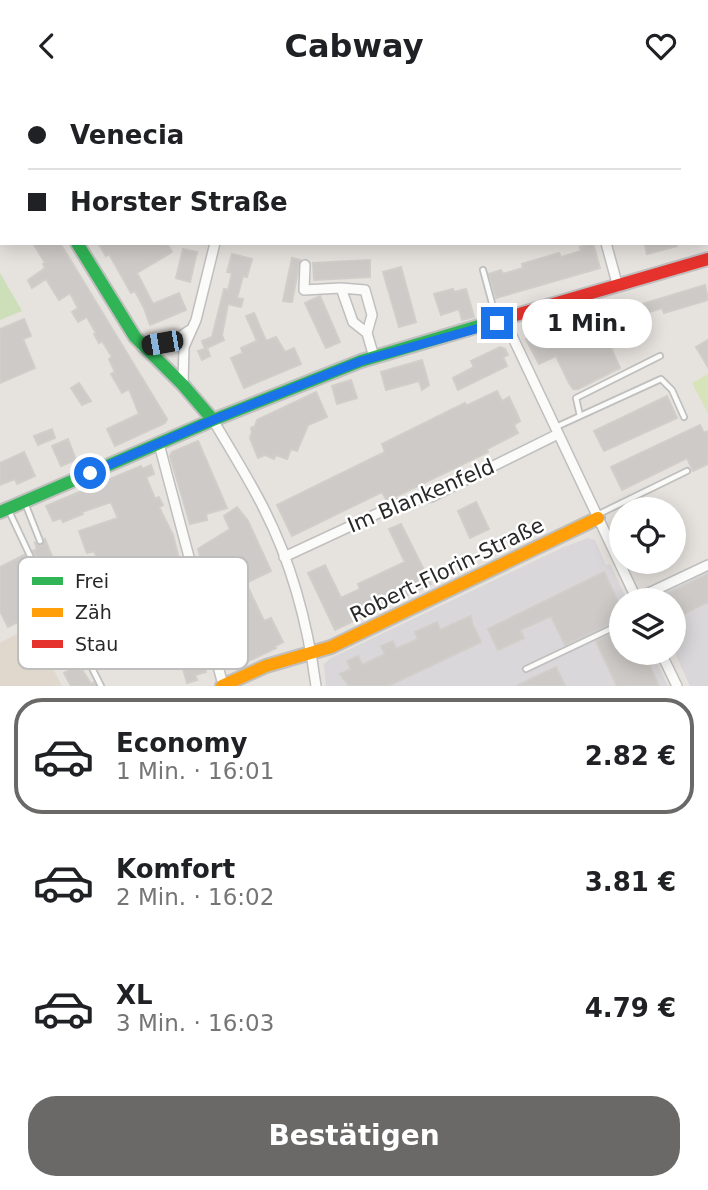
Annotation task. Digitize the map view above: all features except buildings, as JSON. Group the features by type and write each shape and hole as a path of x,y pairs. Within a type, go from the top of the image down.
{"main road":[{"path":"79,245 142,347 183,386 213,420"},
{"path":"4,510 213,420 374,357 501,322 708,259"},
{"name":"Robert-Florin-Straße","path":"222,686 266,666 331,647 597,517"}],"street":[{"path":"183,386 184,347 196,320 215,245"},
{"path":"607,245 618,287"},
{"path":"305,265 304,290 341,288 365,291 372,314 367,333 374,357"},
{"path":"341,288 353,322 367,333"},
{"path":"501,322 631,588"},
{"path":"142,347 178,338 190,330"},
{"path":"213,420 265,511 284,557 297,593 316,686"},
{"name":"Im Blankenfeld","path":"284,557 398,503 431,497 556,431"},
{"path":"159,444 190,557"},
{"path":"661,588 708,565"},
{"path":"667,665 677,686"},
{"path":"218,669 222,686"}],"lane":[{"path":"483,270 501,322"},
{"path":"580,416 576,398 660,355"},
{"path":"556,431 580,416 661,379 673,390 684,417"},
{"path":"597,517 687,471"},
{"path":"24,501 40,541"},
{"path":"4,510 29,557"},
{"path":"526,669 609,630"},
{"path":"92,669 101,686"}],"shaded area":[{"path":"588,538 595,540 606,565 609,564 609,574 615,574 621,588 609,588 609,665 658,665 668,686 326,686 324,664 331,658"},
{"path":"708,571 708,686 690,686 680,665 686,665 686,588 672,588"},
{"path":"18,633 18,669 53,669 62,686 0,686 0,643"}],"green space":[{"path":"0,273 22,311 0,320"},
{"path":"708,374 708,413 692,383"}],"traffic: fast":[{"path":"78,245 135,337 183,385 213,420"},
{"path":"0,512 213,420 361,361 499,320"}],"traffic: slow":[{"path":"222,686 266,666 331,647 598,518"}],"traffic: jam":[{"path":"499,320 708,259"}],"route":[{"path":"90,473 292,387 361,361 497,323"}]}
